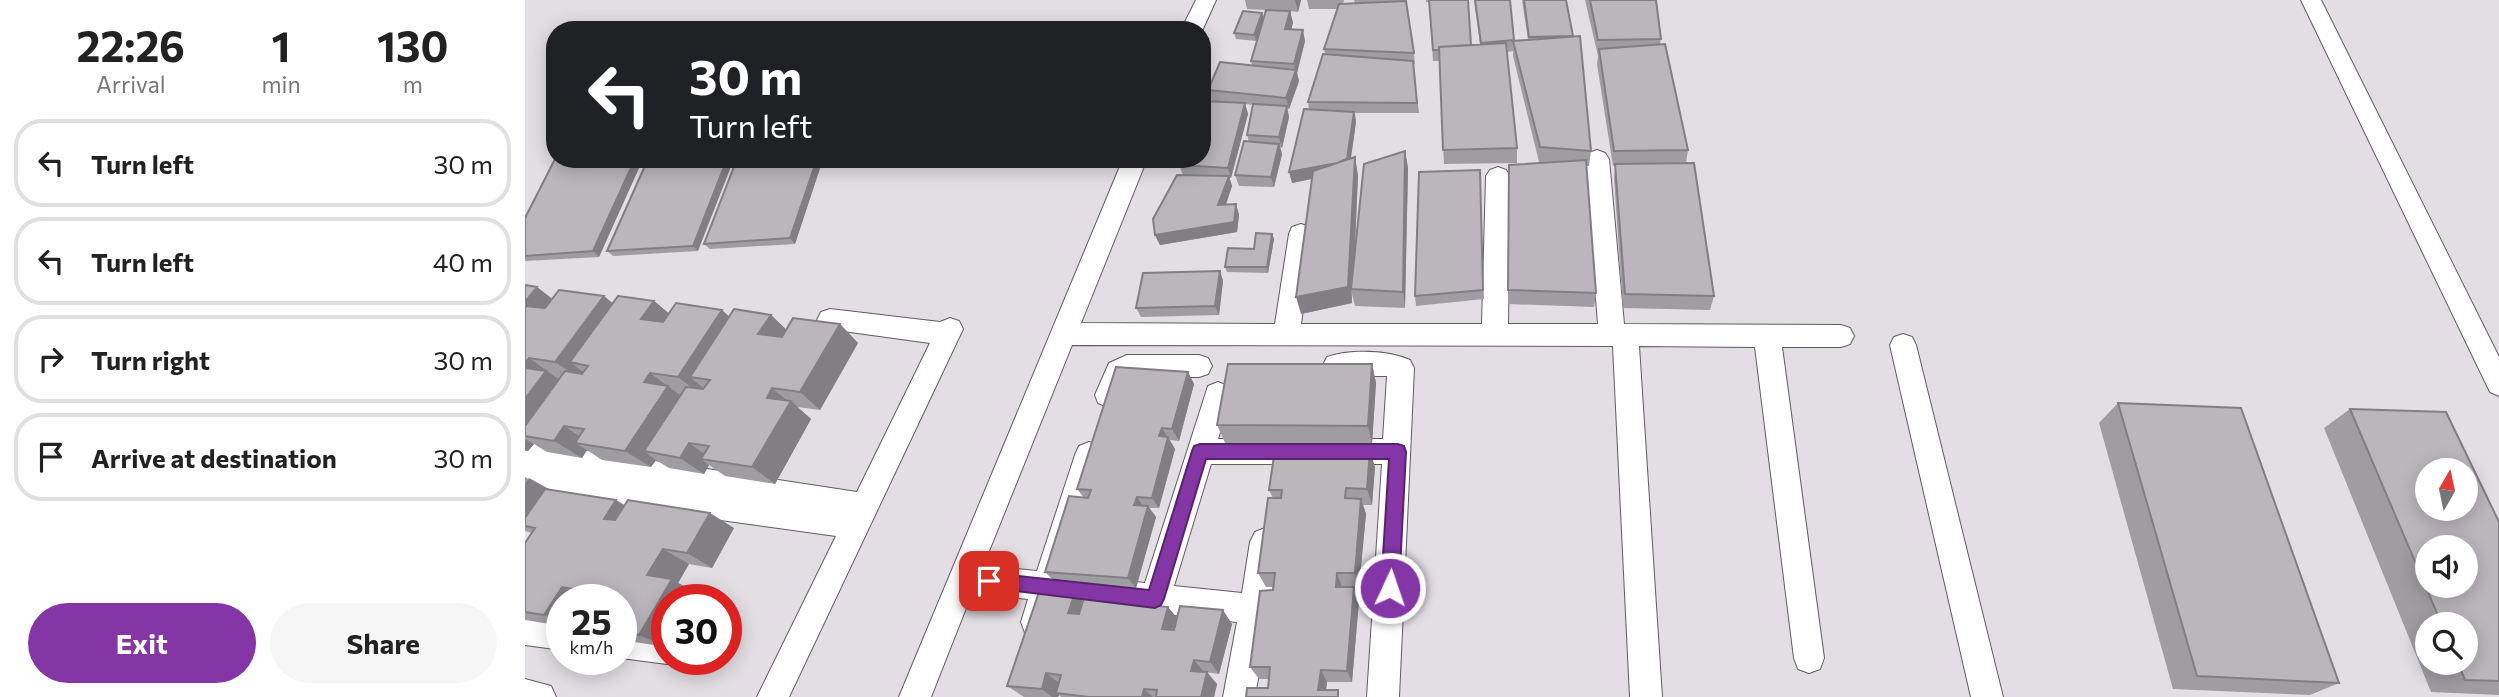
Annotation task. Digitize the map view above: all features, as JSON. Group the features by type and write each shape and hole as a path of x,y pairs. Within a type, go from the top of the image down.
{"street":[{"path":"1196,21 1206,0"},
{"path":"2311,0 2499,384"},
{"path":"1597,159 1618,335 1647,697"},
{"path":"915,697 1131,168"},
{"path":"1495,335 1498,176"},
{"path":"1286,335 1301,234"},
{"path":"773,697 949,332 830,320"},
{"path":"1063,334 1841,336"},
{"path":"1767,335 1809,658"},
{"path":"1903,345 1987,697"},
{"path":"1312,365 1394,365 1401,368 1383,697"},
{"path":"1026,653 1111,383 1118,371 1127,366 1199,366"},
{"path":"1155,599 1218,394"},
{"path":"1200,451 1277,465 1398,452"},
{"path":"536,456 664,463 860,515"},
{"path":"536,456 566,497 860,515"},
{"path":"1239,697 1269,517"},
{"path":"964,578 1255,610"},
{"path":"525,630 546,633"},
{"path":"525,695 540,697"}],"building":[{"path":"1429,0 1468,0 1471,45 1439,47 1439,50 1433,50"},
{"path":"1475,0 1510,0 1514,40 1481,43"},
{"path":"1524,0 1566,0 1573,36 1529,37"},
{"path":"1590,0 1656,0 1661,39 1598,40"},
{"path":"1406,1 1414,53 1324,49 1339,4"},
{"path":"1266,10 1290,11 1285,29 1303,30 1294,64 1251,61"},
{"path":"1243,11 1262,13 1254,35 1234,33"},
{"path":"1580,36 1591,151 1540,147 1513,41"},
{"path":"1506,43 1517,148 1443,150 1439,47"},
{"path":"1665,44 1688,150 1614,151 1599,49"},
{"path":"1323,54 1413,61 1417,103 1308,102"},
{"path":"1220,62 1296,70 1286,98 1211,90 1211,83"},
{"path":"1211,101 1245,103 1228,168 1211,167"},
{"path":"1253,104 1287,106 1279,137 1247,135"},
{"path":"1304,109 1354,112 1347,159 1289,172"},
{"path":"1244,141 1279,144 1271,177 1235,175"},
{"path":"1405,151 1403,292 1351,289 1364,164"},
{"path":"1355,157 1348,287 1296,297 1313,171"},
{"path":"1586,160 1596,293 1508,290 1509,165"},
{"path":"1694,163 1714,296 1625,294 1615,164"},
{"path":"550,168 631,168 593,251 525,256 525,218"},
{"path":"644,168 723,168 693,246 607,251"},
{"path":"734,168 814,168 790,238 704,244"},
{"path":"1480,170 1483,290 1415,296 1419,172"},
{"path":"1177,175 1229,176 1218,205 1236,204 1234,222 1155,235 1153,219"},
{"path":"1256,233 1272,234 1267,267 1225,267 1228,248 1254,249"},
{"path":"1220,271 1215,306 1136,308 1143,273"},
{"path":"525,285 537,287 525,302"},
{"path":"559,290 604,296 555,362 529,358 525,363 525,306 545,308"},
{"path":"618,296 654,301 641,319 663,322 676,303 722,310 678,377 650,373 644,382 668,386 625,451 575,443 584,429 564,426 554,441 525,436 525,426 565,371 582,374 588,366 570,362"},
{"path":"734,309 771,315 758,334 782,337 793,318 840,324 800,392 772,388 767,398 791,401 752,467 701,459 709,446 689,443 680,458 644,451 686,387 703,389 710,380 690,377"},
{"path":"1228,364 1372,364 1368,426 1217,425"},
{"path":"1116,367 1188,372 1172,429 1162,428 1159,436 1168,437 1152,498 1137,497 1134,505 1148,506 1128,578 1045,572 1069,496 1088,498 1091,490 1077,489"},
{"path":"525,368 546,371 525,399"},
{"path":"2118,403 2241,408 2339,683 2197,676"},
{"path":"2350,409 2446,412 2468,458 2415,458 2415,522 2478,522 2478,478 2499,522 2499,681 2465,680 2463,675 2478,675 2478,612 2436,612 2430,598 2478,598 2478,535 2415,535 2415,562"},
{"path":"1275,449 1370,450 1367,489 1346,488 1345,498 1361,499 1355,573 1337,573 1336,587 1354,587 1347,671 1321,670 1318,690 1338,690 1338,697 1246,697 1247,688 1268,688 1270,667 1250,667 1260,591 1273,590 1275,573 1258,573 1268,498 1281,498 1282,490 1269,490"},
{"path":"545,489 616,500 604,519 615,520 628,500 710,513 687,553 663,549 647,575 672,579 669,584 651,584 651,615 639,635 637,584 546,584 544,615 525,612 525,543 535,528 525,526 525,518"},
{"path":"1040,589 1075,593 1068,613 1079,614 1084,598 1168,607 1162,629 1174,630 1180,606 1223,610 1210,662 1194,660 1191,671 1207,672 1201,697 1156,697 1157,690 1144,689 1142,697 1089,697 1056,693 1061,675 1046,673 1042,689 1007,686"}],"route":[{"path":"989,581 1155,599 1200,451 1398,452 1390,588"}]}
